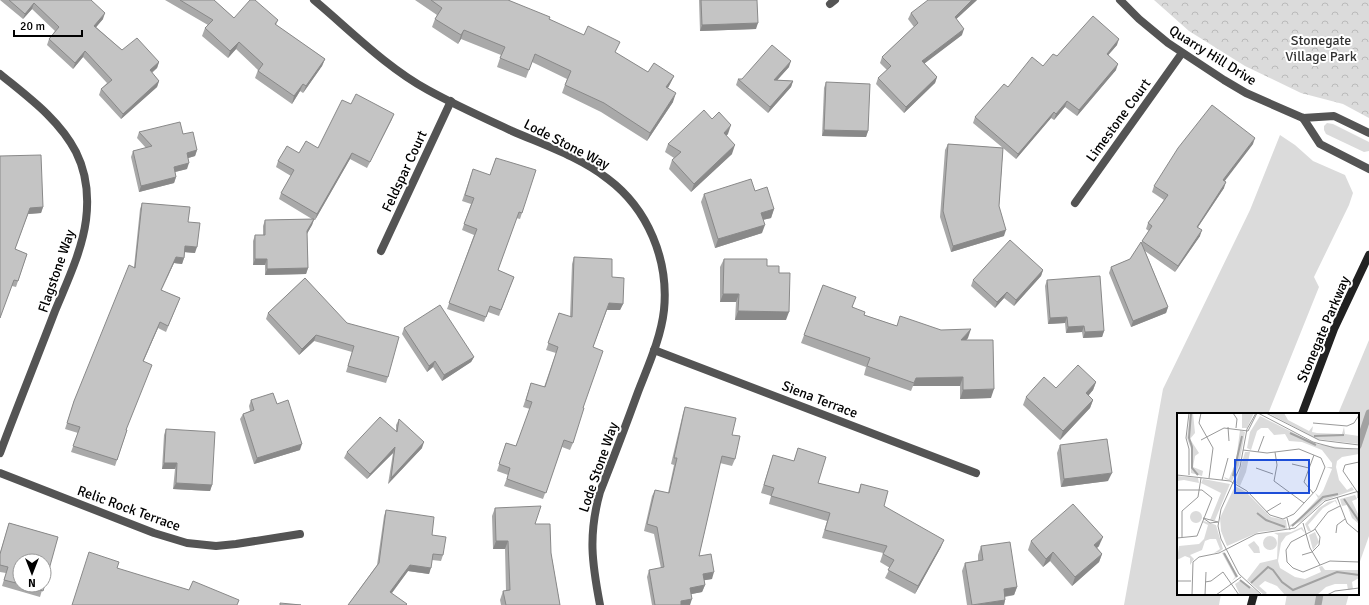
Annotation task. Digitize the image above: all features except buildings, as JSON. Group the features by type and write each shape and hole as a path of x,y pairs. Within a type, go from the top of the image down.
{"street":[{"name":"Lode Stone Way","path":"314,0 391,65 410,79 451,101 584,164 607,178 636,206 646,222 659,255 664,275 664,311 654,350 600,492 595,511 593,526 593,558 600,605"},
{"name":"Quarry Hill Drive","path":"1120,0 1150,29 1182,53 1246,93 1303,118 1334,116 1369,133"},
{"name":"Limestone Court","path":"1075,203 1182,53"},
{"name":"Flagstone Way","path":"0,74 48,114 70,141 80,163 87,198 86,220 78,255 0,452"},
{"name":"Feldspar Court","path":"381,251 451,101"},
{"path":"1303,118 1320,144 1369,169"},
{"name":"Stonegate Parkway","path":"1302,413 1334,329 1369,255"},
{"name":"Siena Terrace","path":"654,350 976,473"},
{"name":"Relic Rock Terrace","path":"0,473 154,533 187,543 216,546 300,534"},
{"path":"1251,605 1254,595"}],"green space":[{"name":"Stonegate Village Park","path":"1154,0 1369,0 1369,118 1343,104 1301,93 1245,66 1189,31"},
{"path":"1327,123 1333,124 1369,142 1369,151 1364,152 1326,134 1324,126"},
{"path":"1280,135 1295,145 1313,161 1345,175 1353,193 1349,205 1314,277 1319,287 1268,413 1177,413 1177,595 1221,595 1219,605 1124,605 1163,389 1250,210"},
{"path":"1369,340 1369,536 1359,564 1359,413 1338,413"},
{"path":"1287,595 1349,595 1346,605 1285,605"}],"waterway":[{"path":"1359,443 1369,413"},
{"path":"1318,605 1320,595"}]}
